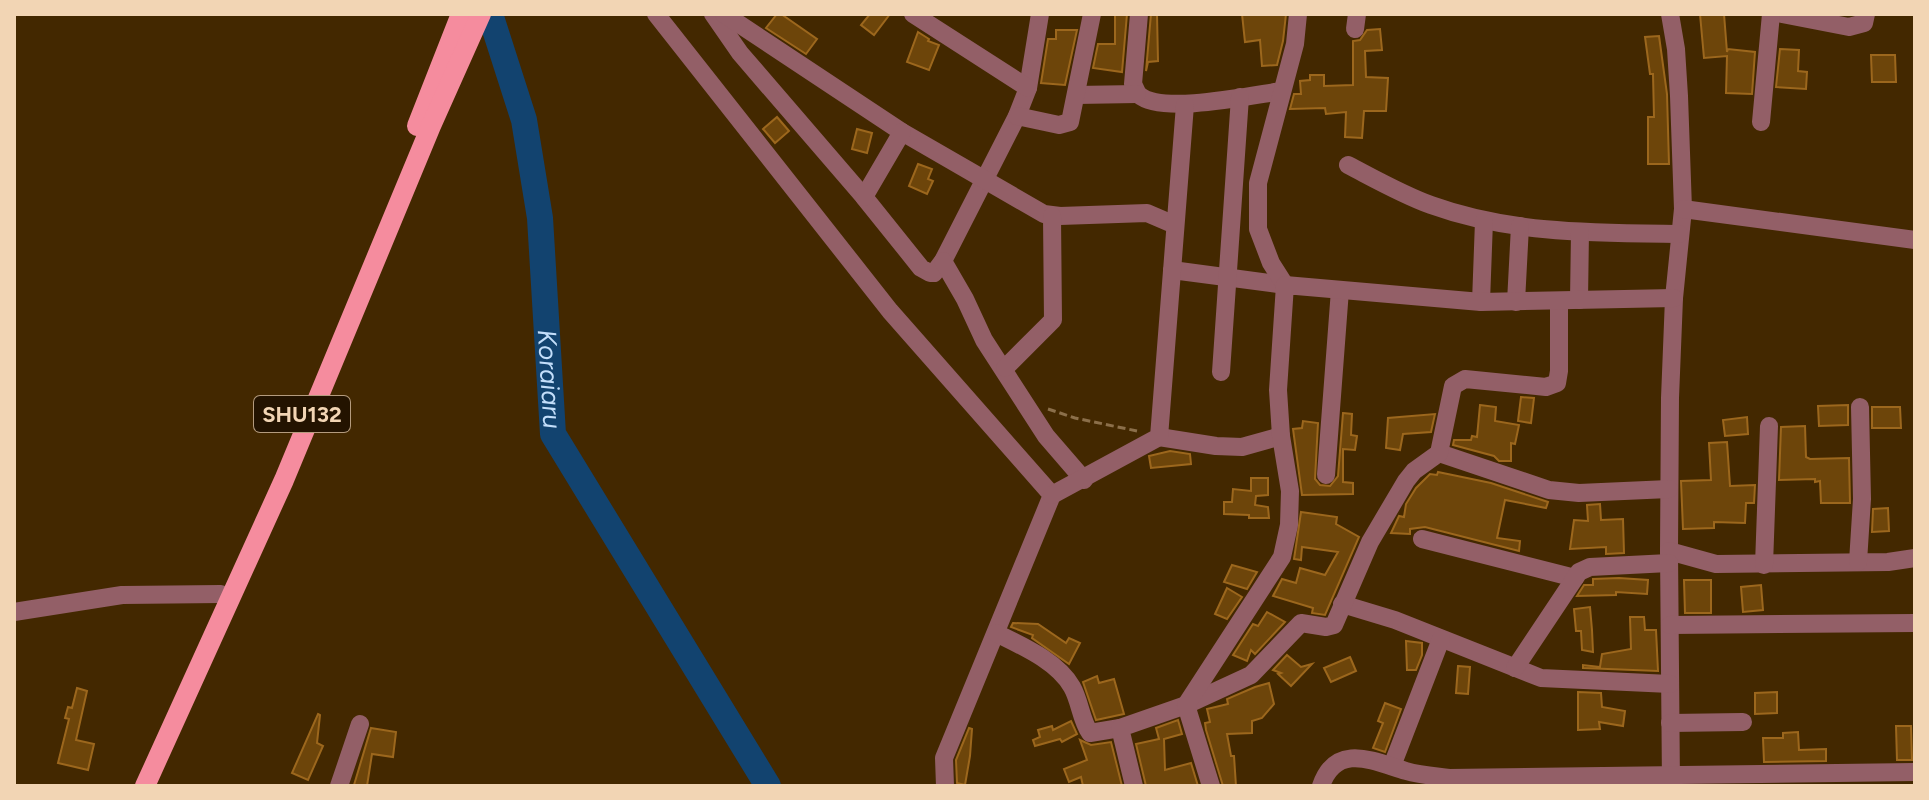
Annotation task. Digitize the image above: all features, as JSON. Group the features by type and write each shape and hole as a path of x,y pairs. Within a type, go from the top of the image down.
{"main road":[{"name":"SHU132","path":"140,785 323,367 461,14"},
{"path":"140,785 284,480 481,14"}],"street":[{"path":"656,14 890,311 1052,495"},
{"path":"713,14 740,53 921,268 934,273 1017,116 1028,88 1040,14"},
{"path":"724,14 902,132 1052,216 1147,213 1175,225"},
{"path":"913,14 1028,88"},
{"path":"1017,116 1065,125 1071,120 1092,14"},
{"path":"1137,94 1133,84 1139,14"},
{"path":"1186,705 1282,557 1289,525 1290,491 1281,436 1278,390 1285,285 1271,263 1258,229 1258,183 1295,44 1298,14"},
{"path":"1670,14 1676,49 1683,209 1674,298 1669,489 1671,780"},
{"path":"1761,122 1771,14"},
{"path":"1782,14 1849,27 1864,23 1866,14"},
{"path":"1076,95 1137,94 1146,99 1185,105 1282,91"},
{"path":"1221,372 1240,97"},
{"path":"1159,437 1185,105"},
{"path":"864,197 902,132"},
{"path":"1348,165 1429,205 1484,221 1580,232 1679,234"},
{"path":"1683,209 1915,240"},
{"path":"1005,368 1053,320 1052,216"},
{"path":"1481,302 1484,221"},
{"path":"1516,302 1520,226"},
{"path":"1579,300 1580,232"},
{"path":"943,261 984,340 1005,368 1046,436 1084,480"},
{"path":"1172,270 1285,285 1481,302 1674,298"},
{"path":"1326,475 1340,290"},
{"path":"996,633 1047,662 1065,677 1075,693 1090,733 1120,728 1186,705 1251,675 1301,623 1326,627 1334,625 1370,542 1406,481 1414,471 1439,453 1451,392 1458,381 1546,387 1557,383 1559,301"},
{"path":"1858,562 1862,499 1860,407"},
{"path":"1764,565 1769,426"},
{"path":"945,786 944,758 1052,495 1159,437 1242,447 1281,436"},
{"path":"1439,453 1549,490 1579,493 1669,489"},
{"path":"1422,539 1575,578"},
{"path":"1515,668 1579,572 1590,567 1669,557 1716,564 1764,565 1915,558"},
{"path":"14,612 122,595 221,594"},
{"path":"1342,604 1541,678 1670,684"},
{"path":"1670,625 1915,623"},
{"path":"1392,766 1441,639"},
{"path":"1186,705 1211,786"},
{"path":"1670,723 1743,722"},
{"path":"339,786 360,724"},
{"path":"1120,728 1134,786"},
{"path":"1321,786 1331,768 1350,758 1373,760 1410,772 1449,778 1671,780 1915,772"}],"path":[{"path":"1025,402 1075,418 1110,423 1159,437"}],"building":[{"path":"777,14 817,39 806,54 766,28"},
{"path":"870,14 890,14 874,35 861,25"},
{"path":"1115,14 1127,14 1122,72 1093,68 1098,44 1115,44"},
{"path":"1151,14 1157,14 1158,61 1148,62 1146,71"},
{"path":"1242,14 1286,14 1277,65 1262,66 1260,40 1245,42"},
{"path":"1700,14 1724,14 1727,52 1728,49 1755,52 1752,94 1726,93 1727,56 1704,58"},
{"path":"1380,29 1382,50 1365,51 1366,77 1388,78 1386,111 1364,111 1362,138 1345,137 1346,112 1326,114 1325,108 1290,109 1294,94 1301,94 1300,81 1310,80 1310,75 1324,75 1324,86 1353,85 1353,41 1360,40 1367,30"},
{"path":"1056,30 1077,30 1065,85 1041,83 1048,39 1056,39"},
{"path":"918,32 939,45 929,70 907,62"},
{"path":"1659,36 1667,94 1669,164 1648,164 1648,117 1654,117 1653,74 1650,74 1645,37"},
{"path":"1780,49 1799,50 1798,71 1807,72 1806,89 1776,87"},
{"path":"1871,55 1895,55 1896,82 1872,82"},
{"path":"777,117 789,131 775,143 763,129"},
{"path":"857,129 872,133 867,153 852,149"},
{"path":"918,164 932,169 928,179 933,181 927,194 909,186"},
{"path":"1521,397 1534,398 1531,423 1518,421"},
{"path":"1480,405 1496,407 1495,421 1519,425 1515,444 1511,443 1511,461 1499,461 1494,456 1453,445 1454,440 1477,437"},
{"path":"1848,405 1848,425 1819,426 1818,406"},
{"path":"1872,407 1900,407 1901,428 1872,428"},
{"path":"1343,413 1352,414 1351,435 1357,436 1355,450 1343,449 1343,482 1353,483 1353,494 1302,495 1293,429 1302,428 1303,421 1318,423 1315,479 1320,485 1330,486 1338,476"},
{"path":"1435,414 1431,432 1403,434 1400,450 1386,448 1388,418"},
{"path":"1747,417 1748,434 1725,436 1723,420"},
{"path":"1805,426 1806,457 1849,458 1850,503 1821,503 1820,481 1815,482 1815,479 1779,480 1781,427"},
{"path":"1727,442 1730,486 1755,485 1754,503 1746,503 1745,523 1714,522 1714,528 1683,529 1681,481 1711,480 1709,443"},
{"path":"1170,451 1190,454 1191,464 1151,468 1149,456"},
{"path":"1438,472 1491,483 1548,502 1546,508 1505,500 1497,538 1520,541 1519,551 1425,527 1410,529 1410,534 1391,533 1399,516 1404,517 1406,504 1416,488 1430,474 1437,475"},
{"path":"1251,478 1268,478 1268,495 1256,496 1255,505 1268,507 1269,518 1224,514 1224,502 1232,502 1233,489 1251,491"},
{"path":"1600,504 1601,520 1623,519 1624,553 1606,554 1606,547 1570,549 1574,520 1588,521 1587,505"},
{"path":"1888,508 1889,531 1872,532 1873,509"},
{"path":"1301,512 1337,517 1336,524 1359,537 1325,615 1312,613 1313,608 1273,596 1282,579 1296,583 1300,568 1325,575 1338,552 1302,547 1301,560 1294,559"},
{"path":"1232,565 1257,572 1247,589 1224,582"},
{"path":"1593,579 1648,580 1647,594 1616,592 1616,595 1577,596 1584,585 1593,585"},
{"path":"1684,580 1711,580 1711,613 1685,613"},
{"path":"1761,585 1763,610 1743,612 1741,587"},
{"path":"1227,588 1242,597 1227,619 1215,614"},
{"path":"1590,607 1593,652 1582,650 1581,631 1576,631 1574,609"},
{"path":"1267,612 1285,622 1255,654 1251,650 1247,661 1233,655 1253,624 1258,626"},
{"path":"1630,617 1644,617 1645,630 1656,630 1658,671 1583,668 1583,665 1600,667 1602,654 1631,649"},
{"path":"1013,623 1038,624 1066,643 1069,638 1080,643 1069,664 1032,638 1033,635 1011,627"},
{"path":"1406,641 1422,643 1422,655 1416,670 1407,670"},
{"path":"1287,655 1301,667 1312,664 1291,686 1278,674 1281,673 1273,670"},
{"path":"1350,657 1356,671 1331,682 1324,668"},
{"path":"1458,666 1470,667 1468,694 1456,693"},
{"path":"1097,676 1099,683 1114,679 1124,714 1096,720 1083,682"},
{"path":"1269,683 1274,704 1262,718 1252,721 1252,733 1227,734 1231,756 1234,756 1236,786 1223,786 1206,730 1205,723 1210,722 1207,709 1228,704 1227,699"},
{"path":"77,688 87,691 76,740 94,744 88,770 58,763 69,719 65,718 68,707 72,708"},
{"path":"1578,692 1601,693 1602,707 1625,711 1623,726 1599,722 1600,729 1578,730"},
{"path":"1777,692 1777,713 1755,714 1755,693"},
{"path":"1385,703 1401,709 1385,752 1373,748 1383,723 1378,721"},
{"path":"318,714 317,743 323,746 308,780 292,773"},
{"path":"1178,720 1182,734 1164,739 1165,770 1191,763 1198,786 1146,786 1136,744 1159,739 1156,728"},
{"path":"1071,721 1077,734 1062,742 1060,739 1035,746 1033,740 1040,737 1038,730 1052,726 1053,730"},
{"path":"1896,726 1911,726 1912,760 1897,760"},
{"path":"371,728 396,732 393,757 372,754 367,786 354,785"},
{"path":"969,728 972,729 965,785 957,783 956,760"},
{"path":"1798,732 1799,750 1826,749 1826,761 1764,762 1763,738 1783,738 1783,733"},
{"path":"1080,740 1091,745 1111,742 1122,786 1083,786 1081,777 1069,782 1064,769 1087,760"}],"waterway":[{"name":"Koraiaru","path":"490,14 524,120 540,218 553,434 768,786"}]}
